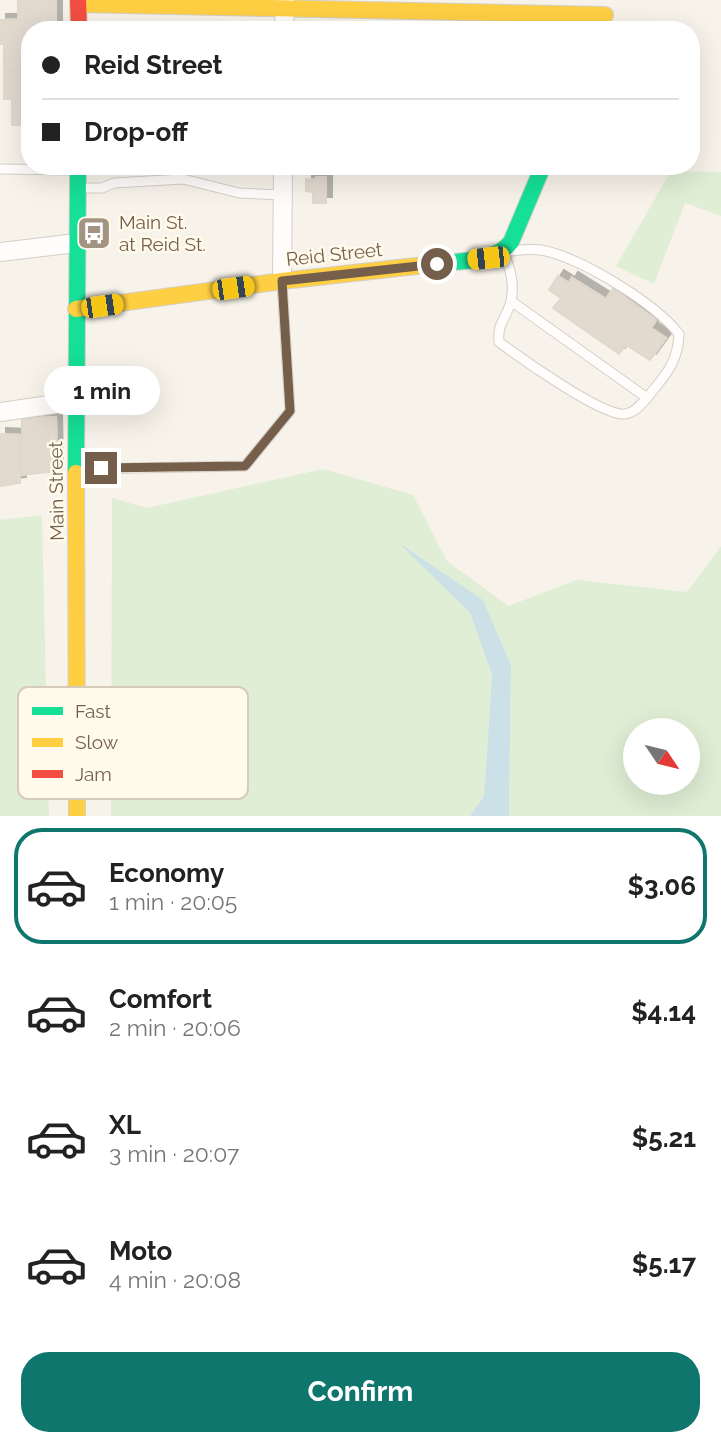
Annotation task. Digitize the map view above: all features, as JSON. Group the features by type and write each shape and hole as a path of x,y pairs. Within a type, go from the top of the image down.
{"street":[{"path":"604,21 612,0"},
{"path":"79,21 78,2 285,5 568,21"},
{"name":"Main Street","path":"78,175 78,687"},
{"path":"282,175 282,281"},
{"path":"503,252 511,242 539,175"},
{"path":"0,252 77,243"},
{"name":"Reid Street","path":"76,309 282,281 488,258 503,252"},
{"path":"0,412 76,401"}],"lane":[{"path":"0,169 21,169"},
{"path":"78,188 183,179 239,193 282,195"},
{"path":"538,249 560,254 653,306 668,320 679,334 679,351 671,367 639,407 625,414 605,410 525,362 499,342 498,328 511,301 512,272 503,252 538,249"},
{"path":"77,469 245,466 290,411 282,281"},
{"path":"511,301 646,398"}],"green space":[{"path":"721,172 721,216 685,203 654,284 616,266 669,175"},
{"path":"323,469 413,495 447,561 508,606 577,580 687,592 721,546 721,816 509,816 511,665 483,600 404,547 470,613 492,675 484,796 470,816 111,816 111,799 248,799 248,687 111,687 112,498 147,508"},
{"path":"42,515 46,687 18,687 18,799 49,799 49,816 0,816 0,520"}],"shaded area":[{"path":"399,543 483,600 511,665 509,816 470,816 484,796 492,675 470,613"}],"building":[{"path":"18,0 56,0 56,19 18,19"},
{"path":"0,20 56,21 21,21 21,44 0,44"},
{"path":"4,44 21,44 21,71 4,71"},
{"path":"4,71 21,71 21,99 4,99"},
{"path":"12,99 21,99 21,125 12,125"},
{"path":"316,177 326,177 326,203 313,203 313,192 306,191 306,179 316,180"},
{"path":"558,276 569,283 572,278 606,299 613,289 656,320 651,328 666,338 650,360 626,345 619,354 553,308 561,298 549,290"},
{"path":"56,417 57,471 22,475 22,419"},
{"path":"0,434 20,435 20,483 0,486"}],"traffic: fast":[{"path":"76,473 78,175"},
{"path":"443,263 489,257 504,249 511,242 539,175"}],"traffic: slow":[{"path":"78,4 605,15"},
{"path":"76,309 282,281 443,263"},
{"path":"76,473 77,687"},
{"path":"77,799 77,816"}],"traffic: jam":[{"path":"78,0 79,21"}],"place":[{"name":"Main St. at Reid St.","path":"94,233"}],"route":[{"path":"101,468 245,466 290,411 282,281 437,264"}]}
